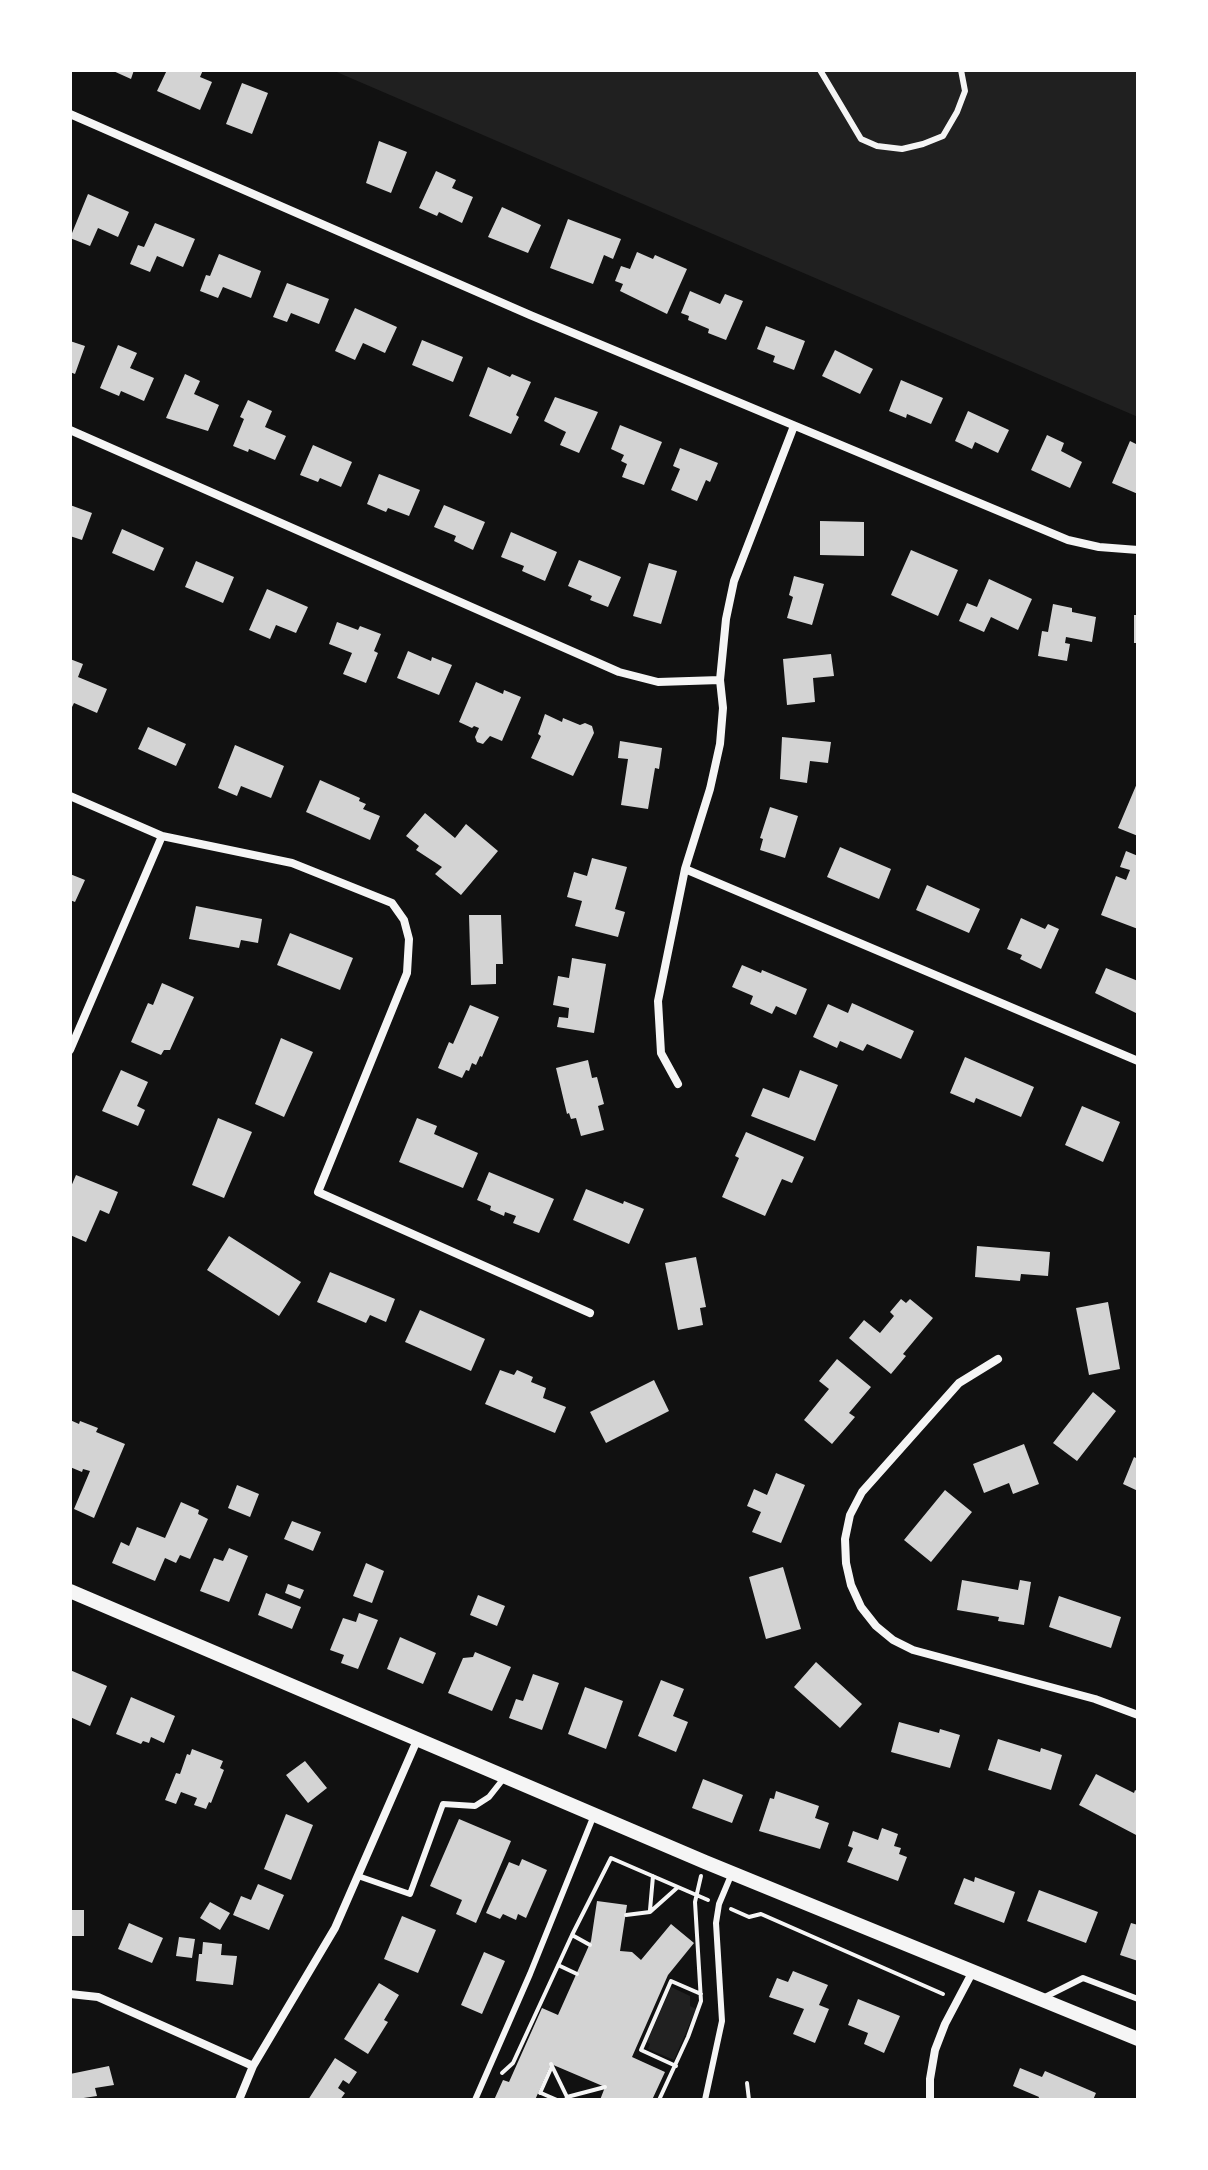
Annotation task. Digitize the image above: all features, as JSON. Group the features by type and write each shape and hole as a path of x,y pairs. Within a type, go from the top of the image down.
{"street":[{"path":"70,114 530,315 1068,540 1099,547 1138,550"},
{"path":"678,1084 661,1053 658,1001 685,869 710,789 720,744 723,708 720,680 726,619 734,581 794,426"},
{"path":"70,430 619,672 658,682 720,680"},
{"path":"70,796 162,836 292,863 392,903 404,920 409,939 407,973 318,1192 590,1313"},
{"path":"70,1050 162,836"},
{"path":"685,869 1138,1061"},
{"path":"998,1359 959,1383 862,1492 850,1515 845,1539 851,1585 861,1607 876,1626 893,1640 913,1650 1095,1699 1138,1715"},
{"path":"70,1591 705,1862 1138,2039"},
{"path":"239,2100 253,2066 335,1928 418,1738"},
{"path":"930,2100 935,2050 973,1971"},
{"path":"70,1994 98,1997 253,2066"}],"lane":[{"path":"820,70 861,139 877,146 902,149 943,136 965,91 961,70"},
{"path":"358,1876 410,1894 443,1804 475,1806 489,1797 505,1776"},
{"path":"475,2100 594,1815"},
{"path":"705,2100 722,2021 716,1923 719,1904 732,1873"},
{"path":"1042,1999 1083,1978 1138,1999"}],"path":[{"path":"501,2074 513,2063 611,1858 749,1917 761,1914 943,1994"},
{"path":"659,2099 676,2066 701,1994 697,1895 705,1862"},
{"path":"650,1912 653,1876"},
{"path":"626,1915 650,1912 678,1887"},
{"path":"572,1935 590,1945"},
{"path":"558,1965 577,1974"},
{"path":"676,2066 641,2050 671,1981 701,1994"},
{"path":"557,2100 539,2092 551,2065 566,2098 605,2087"},
{"path":"747,2083 749,2100"}],"shaded area":[{"path":"332,70 1138,70 1138,417"},
{"path":"671,1987 690,1996 690,2006 696,2009 674,2060 648,2049 650,2044 647,2042"}],"building":[{"path":"111,70 134,70 131,79"},
{"path":"167,70 203,70 200,77 212,82 200,110 157,91"},
{"path":"242,83 268,93 252,134 226,124"},
{"path":"379,141 407,152 391,193 366,183"},
{"path":"436,171 456,180 452,188 473,197 462,223 439,212 437,216 419,208"},
{"path":"88,194 129,212 118,237 98,228 90,246 70,238"},
{"path":"502,207 541,225 528,253 488,237"},
{"path":"568,219 621,239 613,259 604,255 593,284 550,268"},
{"path":"155,223 195,239 183,267 157,256 150,272 130,264 138,245 144,247"},
{"path":"637,252 653,259 655,255 687,269 667,314 620,291 623,284 615,281 621,266 630,269"},
{"path":"219,254 261,271 251,298 223,287 218,298 200,291"},
{"path":"287,283 329,299 319,324 291,313 287,322 273,317"},
{"path":"690,291 720,304 725,294 743,301 726,340 708,333 709,329 688,320 689,316 681,313"},
{"path":"355,308 397,327 385,353 363,343 355,360 335,351"},
{"path":"766,326 805,341 794,370 773,362 775,356 757,349"},
{"path":"422,340 463,357 453,382 412,365"},
{"path":"70,341 85,346 75,374 70,372"},
{"path":"118,345 137,353 130,368 154,378 144,401 121,391 119,396 100,388"},
{"path":"835,350 873,369 860,394 822,376"},
{"path":"488,367 531,382 511,434 469,416"},
{"path":"185,374 200,381 194,394 219,405 208,431 166,418"},
{"path":"901,380 943,398 931,424 907,414 906,418 889,411"},
{"path":"555,397 598,412 579,453 560,445 566,432 544,421"},
{"path":"248,400 272,411 265,427 286,436 275,460 233,446"},
{"path":"968,411 1009,430 998,453 975,442 972,449 955,441"},
{"path":"620,425 662,442 644,485 622,477 627,464 621,461 624,455 611,449"},
{"path":"1047,435 1064,443 1061,451 1082,462 1070,488 1031,470"},
{"path":"1130,441 1138,445 1138,494 1112,483"},
{"path":"313,445 352,462 341,487 320,478 318,482 300,475"},
{"path":"680,448 718,463 697,501 671,490 680,469 673,466"},
{"path":"379,474 420,490 409,516 388,508 386,512 367,504"},
{"path":"70,505 92,513 82,540 70,536"},
{"path":"444,505 485,522 473,550 454,541 456,536 434,527"},
{"path":"820,521 864,522 864,556 820,555"},
{"path":"122,529 164,548 154,571 112,553"},
{"path":"511,532 557,552 545,581 522,571 524,566 501,557"},
{"path":"911,550 958,570 938,616 891,595"},
{"path":"579,560 621,577 608,607 568,586"},
{"path":"196,561 234,577 223,603 185,587"},
{"path":"649,563 677,571 661,624 633,616"},
{"path":"794,576 824,584 812,625 787,618 793,597 789,595"},
{"path":"989,579 1032,599 1018,630 991,617 984,632 959,621 967,603 977,607"},
{"path":"267,589 308,607 296,633 276,625 270,639 249,630"},
{"path":"1053,604 1096,617 1092,642 1066,637 1065,643 1070,644 1067,661 1038,656 1042,631 1048,632"},
{"path":"1134,615 1138,615 1138,643 1134,643"},
{"path":"337,622 381,634 374,651 378,653 366,683 343,674 352,653 329,644"},
{"path":"408,651 431,661 432,657 452,665 439,695 397,678"},
{"path":"831,654 834,676 813,678 815,702 787,705 783,659"},
{"path":"70,659 83,664 78,677 107,689 97,713 74,703 70,711"},
{"path":"476,682 503,694 504,690 521,697 502,741 490,736 483,744 477,742 475,737 479,728 459,722"},
{"path":"545,714 562,722 563,718 592,726 594,733 573,776 531,758 541,736 538,734"},
{"path":"148,727 186,744 176,766 138,749"},
{"path":"782,737 831,742 828,763 810,761 807,783 780,779"},
{"path":"620,741 662,748 648,809 621,805 628,759 618,758"},
{"path":"235,745 284,766 271,798 241,786 237,796 218,788"},
{"path":"320,780 360,798 359,801 366,804 363,809 380,816 370,840 306,812"},
{"path":"1138,781 1138,836 1118,828"},
{"path":"770,807 798,816 785,858 760,850 763,839 760,838"},
{"path":"425,813 455,838 466,824 498,851 461,895 435,874 442,867 416,850 419,846 406,836"},
{"path":"840,847 891,869 879,899 827,877"},
{"path":"1126,851 1138,856 1138,929 1101,915 1116,876 1126,880 1130,870 1120,867"},
{"path":"592,858 627,867 615,909 625,912 618,937 575,926 582,901 567,897 574,872 587,876"},
{"path":"70,874 85,880 75,902 70,900"},
{"path":"927,885 980,909 969,933 916,910"},
{"path":"196,906 262,919 258,943 241,940 239,948 189,939"},
{"path":"469,915 501,915 503,964 496,964 496,984 471,985"},
{"path":"1021,918 1045,929 1048,924 1059,929 1041,969 1020,959 1022,955 1007,949"},
{"path":"290,933 353,958 340,990 277,965"},
{"path":"572,958 606,964 594,1033 557,1027 559,1017 568,1018 569,1008 553,1005 558,976 569,978"},
{"path":"742,965 807,989 796,1015 776,1006 772,1014 750,1004 753,996 732,987"},
{"path":"1106,968 1138,981 1138,1014 1095,993"},
{"path":"162,983 194,997 170,1050 164,1050 161,1055 131,1042 148,1003 153,1005"},
{"path":"852,1003 914,1031 901,1059 867,1044 863,1051 840,1041 837,1048 813,1037 828,1004 848,1013"},
{"path":"470,1005 499,1017 482,1057 476,1065 472,1063 462,1078 438,1068 449,1042 453,1044"},
{"path":"281,1038 313,1052 284,1117 255,1104"},
{"path":"965,1057 1034,1087 1021,1117 976,1098 974,1103 950,1093"},
{"path":"588,1060 592,1078 597,1077 604,1104 598,1106 604,1130 581,1136 576,1118 571,1119 567,1114 556,1068"},
{"path":"121,1070 148,1082 137,1106 145,1110 138,1126 102,1111"},
{"path":"800,1070 838,1085 815,1141 751,1116 763,1088 789,1098"},
{"path":"1082,1106 1120,1122 1103,1162 1065,1145"},
{"path":"218,1118 252,1132 224,1198 192,1185"},
{"path":"417,1118 437,1126 434,1134 478,1153 463,1188 399,1162"},
{"path":"746,1132 804,1157 792,1183 782,1179 765,1216 722,1197 739,1158 735,1156"},
{"path":"489,1172 554,1199 539,1233 513,1223 516,1216 505,1212 504,1216 477,1200"},
{"path":"76,1175 118,1192 109,1214 100,1210 86,1242 70,1235 70,1189"},
{"path":"586,1189 644,1209 629,1244 573,1220"},
{"path":"229,1236 301,1282 279,1316 207,1270"},
{"path":"977,1246 1050,1252 1048,1276 1021,1274 1020,1281 975,1277"},
{"path":"696,1257 706,1307 700,1308 703,1325 678,1330 665,1263"},
{"path":"330,1272 395,1299 386,1322 370,1315 366,1323 317,1302"},
{"path":"901,1299 906,1303 910,1299 933,1318 891,1374 849,1338 864,1320 880,1333 894,1316 890,1312"},
{"path":"1108,1302 1120,1369 1089,1375 1076,1308"},
{"path":"420,1310 485,1339 471,1371 405,1342"},
{"path":"837,1359 871,1387 849,1413 855,1417 832,1444 804,1420 829,1389 819,1381"},
{"path":"500,1370 514,1375 517,1370 533,1377 531,1382 546,1388 543,1398 566,1407 555,1433 485,1404"},
{"path":"654,1380 669,1411 606,1443 590,1412"},
{"path":"1093,1392 1116,1411 1077,1461 1053,1443"},
{"path":"70,1420 98,1428 96,1432 125,1444 94,1518 74,1509 90,1471 83,1469 82,1472 70,1467"},
{"path":"1024,1444 1039,1484 1013,1494 1009,1483 984,1493 973,1464"},
{"path":"1134,1457 1138,1459 1138,1491 1123,1484"},
{"path":"776,1473 805,1485 781,1543 752,1532 761,1512 747,1506 754,1489 767,1495"},
{"path":"237,1485 259,1494 250,1517 228,1508"},
{"path":"945,1490 972,1512 931,1562 904,1540"},
{"path":"181,1502 199,1510 198,1514 208,1519 190,1559 180,1555 176,1563 165,1558 155,1581 112,1563 121,1542 129,1546 137,1527 165,1538"},
{"path":"292,1521 321,1532 313,1551 284,1539"},
{"path":"229,1548 248,1556 229,1602 200,1591 214,1558 223,1561"},
{"path":"366,1563 384,1571 372,1603 353,1596"},
{"path":"783,1567 801,1629 766,1639 749,1577"},
{"path":"962,1580 1018,1590 1020,1580 1031,1582 1024,1625 957,1610"},
{"path":"288,1584 304,1590 300,1599 285,1593"},
{"path":"266,1593 301,1607 292,1629 258,1615"},
{"path":"478,1595 505,1606 497,1626 470,1615"},
{"path":"1059,1596 1121,1617 1111,1648 1049,1627"},
{"path":"359,1613 378,1620 358,1669 341,1663 344,1655 330,1650 343,1618 356,1622"},
{"path":"400,1637 436,1653 423,1684 387,1669"},
{"path":"475,1652 511,1667 492,1711 448,1693 463,1658 473,1657"},
{"path":"816,1662 862,1704 840,1728 794,1687"},
{"path":"70,1670 107,1686 90,1726 70,1717"},
{"path":"533,1674 559,1683 542,1730 509,1718 516,1699 523,1701"},
{"path":"661,1680 684,1689 673,1716 688,1722 676,1752 638,1736"},
{"path":"585,1687 623,1701 606,1749 568,1734"},
{"path":"131,1697 175,1716 164,1743 151,1737 149,1743 143,1741 141,1744 116,1734"},
{"path":"899,1722 939,1733 940,1729 960,1735 950,1768 891,1752"},
{"path":"998,1739 1040,1752 1041,1748 1062,1755 1051,1790 988,1770"},
{"path":"192,1749 223,1761 220,1768 224,1770 206,1809 194,1805 197,1798 181,1792 176,1804 165,1800 176,1773 180,1774"},
{"path":"305,1761 327,1788 308,1803 286,1775"},
{"path":"1096,1774 1134,1793 1135,1790 1138,1792 1138,1836 1079,1805"},
{"path":"703,1779 743,1795 732,1823 692,1808"},
{"path":"776,1791 819,1806 815,1818 829,1823 820,1849 759,1831 770,1798 774,1799"},
{"path":"286,1814 313,1825 291,1880 264,1869"},
{"path":"459,1819 511,1841 476,1923 456,1914 462,1900 430,1886"},
{"path":"882,1828 898,1834 894,1846 901,1848 899,1854 907,1857 898,1881 847,1862 853,1848 848,1846 853,1831 878,1840"},
{"path":"522,1859 547,1870 526,1918 518,1914 516,1920 503,1914 500,1919 486,1913 509,1862 519,1866"},
{"path":"975,1877 1015,1892 1004,1923 954,1904 964,1878 974,1882"},
{"path":"258,1884 284,1895 269,1930 233,1915 241,1896 251,1900"},
{"path":"1039,1890 1098,1912 1086,1943 1027,1921"},
{"path":"597,1901 627,1905 620,1951 632,1952 641,1960 671,1924 694,1943 668,1975 632,2057 665,2072 652,2100 600,2100 605,2087 551,2064 535,2100 494,2100 503,2080 509,2082 542,2008 558,2015 591,1941"},
{"path":"210,1902 230,1913 220,1930 200,1918"},
{"path":"70,1910 84,1910 84,1936 70,1936"},
{"path":"402,1916 436,1930 418,1973 384,1959"},
{"path":"129,1923 163,1938 152,1963 118,1949"},
{"path":"1131,1923 1138,1925 1138,1961 1120,1955"},
{"path":"179,1937 195,1939 192,1958 176,1956"},
{"path":"203,1942 222,1944 221,1955 237,1956 233,1985 196,1981"},
{"path":"484,1952 505,1961 482,2014 461,2005"},
{"path":"793,1971 828,1985 819,2005 829,2009 815,2043 793,2034 804,2009 769,1997 777,1978 788,1982"},
{"path":"379,1983 399,1995 384,2020 388,2022 368,2054 344,2039"},
{"path":"858,1999 900,2016 884,2053 864,2044 868,2033 848,2025"},
{"path":"335,2058 357,2072 349,2084 343,2080 338,2088 345,2093 340,2100 308,2100"},
{"path":"109,2066 114,2085 95,2088 97,2096 70,2100 70,2074"},
{"path":"1020,2068 1042,2077 1045,2071 1096,2093 1093,2100 1038,2100 1039,2097 1013,2086"}]}
